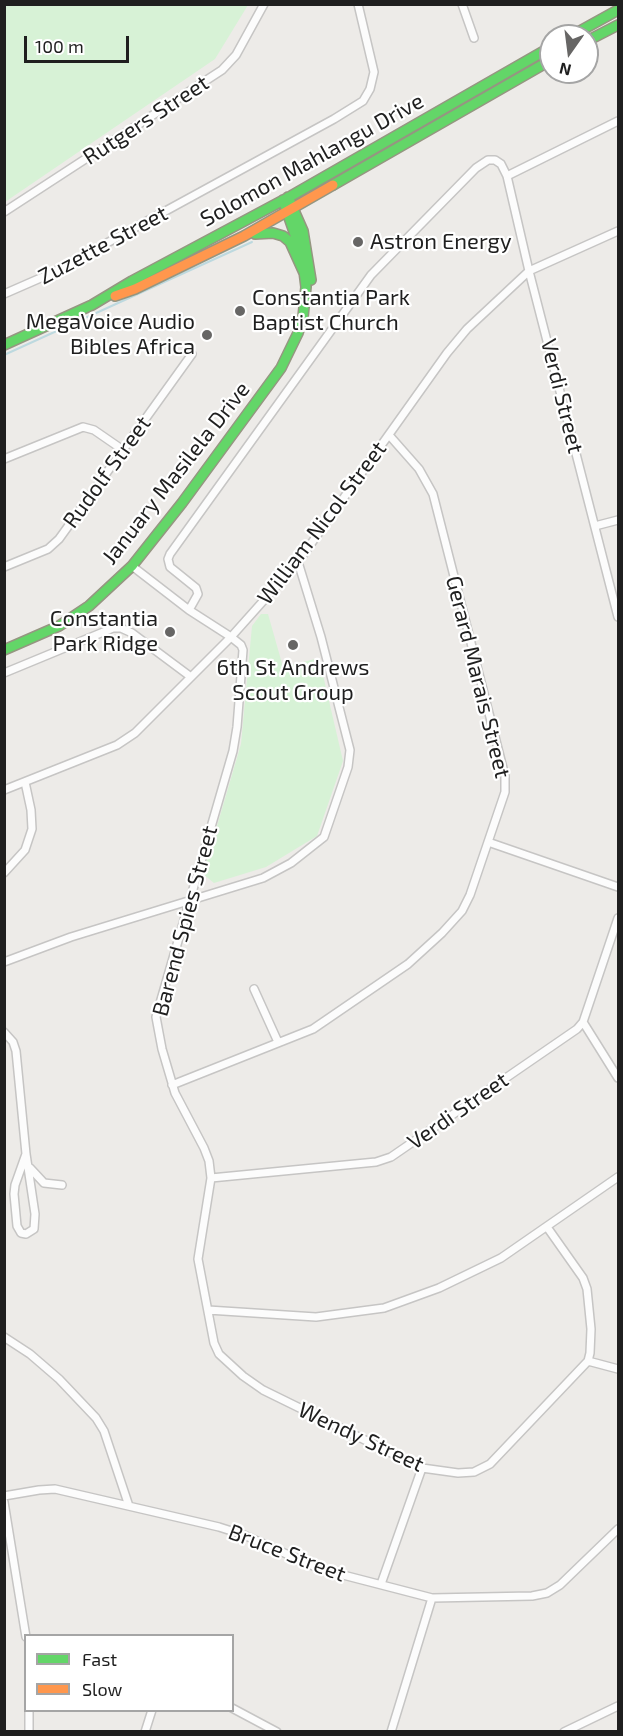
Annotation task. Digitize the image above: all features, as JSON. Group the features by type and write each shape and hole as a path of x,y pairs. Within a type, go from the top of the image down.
{"main road":[{"path":"593,24 618,10"},
{"path":"599,35 618,25"},
{"name":"Solomon Mahlangu Drive","path":"92,305 285,199 539,54"},
{"name":"Solomon Mahlangu Drive","path":"4,345 92,305 135,289 244,236 539,67"},
{"name":"January Masilela Drive","path":"4,651 59,626 89,606 132,566 292,356 302,335 311,298 310,267 307,249 285,199"},
{"name":"January Masilela Drive","path":"281,368 298,333 305,304 305,275 291,209"},
{"path":"244,236 266,232 283,236 295,250 305,275"}],"street":[{"name":"Rutgers Street","path":"4,212 222,70 236,55 264,4"},
{"name":"Zuzette Street","path":"4,294 52,273 363,101 370,89 374,72 358,4"},
{"path":"462,4 474,38"},
{"path":"507,176 618,122"},
{"name":"January Masilela Drive","path":"189,610 198,594 196,588 170,567 168,559 170,554 346,309 371,275 482,162 495,160 503,167 507,176"},
{"name":"Verdi Street","path":"507,176 529,271 618,617"},
{"name":"William Nicol Street","path":"4,790 127,740 135,734 231,637 298,562 458,340 529,271 618,231"},
{"name":"Rudolf Street","path":"4,567 54,544 192,354"},
{"path":"4,459 83,427 94,430 123,450"},
{"name":"Gerard Marais Street","path":"172,1084 313,1029 408,964 457,918 467,902 488,843 505,792 505,776 433,494 419,469 389,435"},
{"path":"595,526 618,520"},
{"path":"4,962 71,937 269,876 317,844 327,830 348,767 350,750 321,637 298,562"},
{"path":"132,566 189,610 231,637"},
{"path":"4,673 113,628 121,628 132,633 191,677"},
{"name":"Barend Spies Street","path":"208,1310 198,1254 211,1178 209,1161 177,1099 162,1049 156,1017 236,737 243,655 241,645 231,637"},
{"path":"4,873 25,850 32,829 31,810 25,782"},
{"path":"488,843 618,887"},
{"path":"618,918 583,1022 618,1078"},
{"path":"254,989 278,1042"},
{"name":"Verdi Street","path":"211,1178 387,1160 577,1029 583,1022"},
{"path":"4,1032 13,1042 16,1051 35,1222 32,1232 26,1234 21,1233 17,1226 14,1194 16,1179 26,1154"},
{"path":"28,1166 44,1183 62,1185"},
{"path":"208,1310 316,1317 384,1308 440,1288 501,1258 618,1177"},
{"path":"547,1227 583,1278 587,1289 591,1329 588,1361 618,1369"},
{"name":"Wendy Street","path":"208,1310 216,1349 227,1362 255,1386 422,1468 468,1474 483,1468 588,1361"},
{"path":"4,1337 46,1367 75,1394 96,1418 104,1431 129,1506"},
{"path":"381,1584 422,1468"},
{"name":"Bruce Street","path":"4,1496 55,1489 230,1530 320,1569 432,1598 532,1596 547,1593 560,1585 618,1529"},
{"path":"4,1502 26,1634"},
{"path":"391,1731 432,1598"},
{"path":"564,1731 618,1707"},
{"path":"234,1709 277,1731"},
{"path":"29,1712 29,1731"},
{"path":"145,1731 151,1712"}],"green space":[{"path":"5,4 248,5 215,59 5,202"},
{"path":"261,614 268,614 283,667 319,658 343,761 317,836 266,867 214,883 203,874 241,744 252,626"}],"waterway":[{"path":"4,355 252,242"}],"traffic: fast":[{"path":"593,24 618,10"},
{"path":"599,35 618,25"},
{"path":"4,345 92,305 132,281 291,196 539,54"},
{"path":"333,185 539,67"},
{"path":"288,197 303,231 311,280"},
{"path":"4,650 59,626 89,606 132,566 182,503 281,368 303,317 306,287 302,255 283,200"},
{"path":"255,234 273,233 283,236 290,242 305,275"}],"traffic: slow":[{"path":"115,296 135,289 244,236 333,185"}],"place":[{"name":"Astron Energy","path":"358,242"},
{"name":"Constantia Park Baptist Church","path":"240,311"},
{"name":"MegaVoice Audio Bibles Africa","path":"207,335"},
{"name":"Constantia Park Ridge","path":"170,632"},
{"name":"6th St Andrews Scout Group","path":"293,645"}]}
